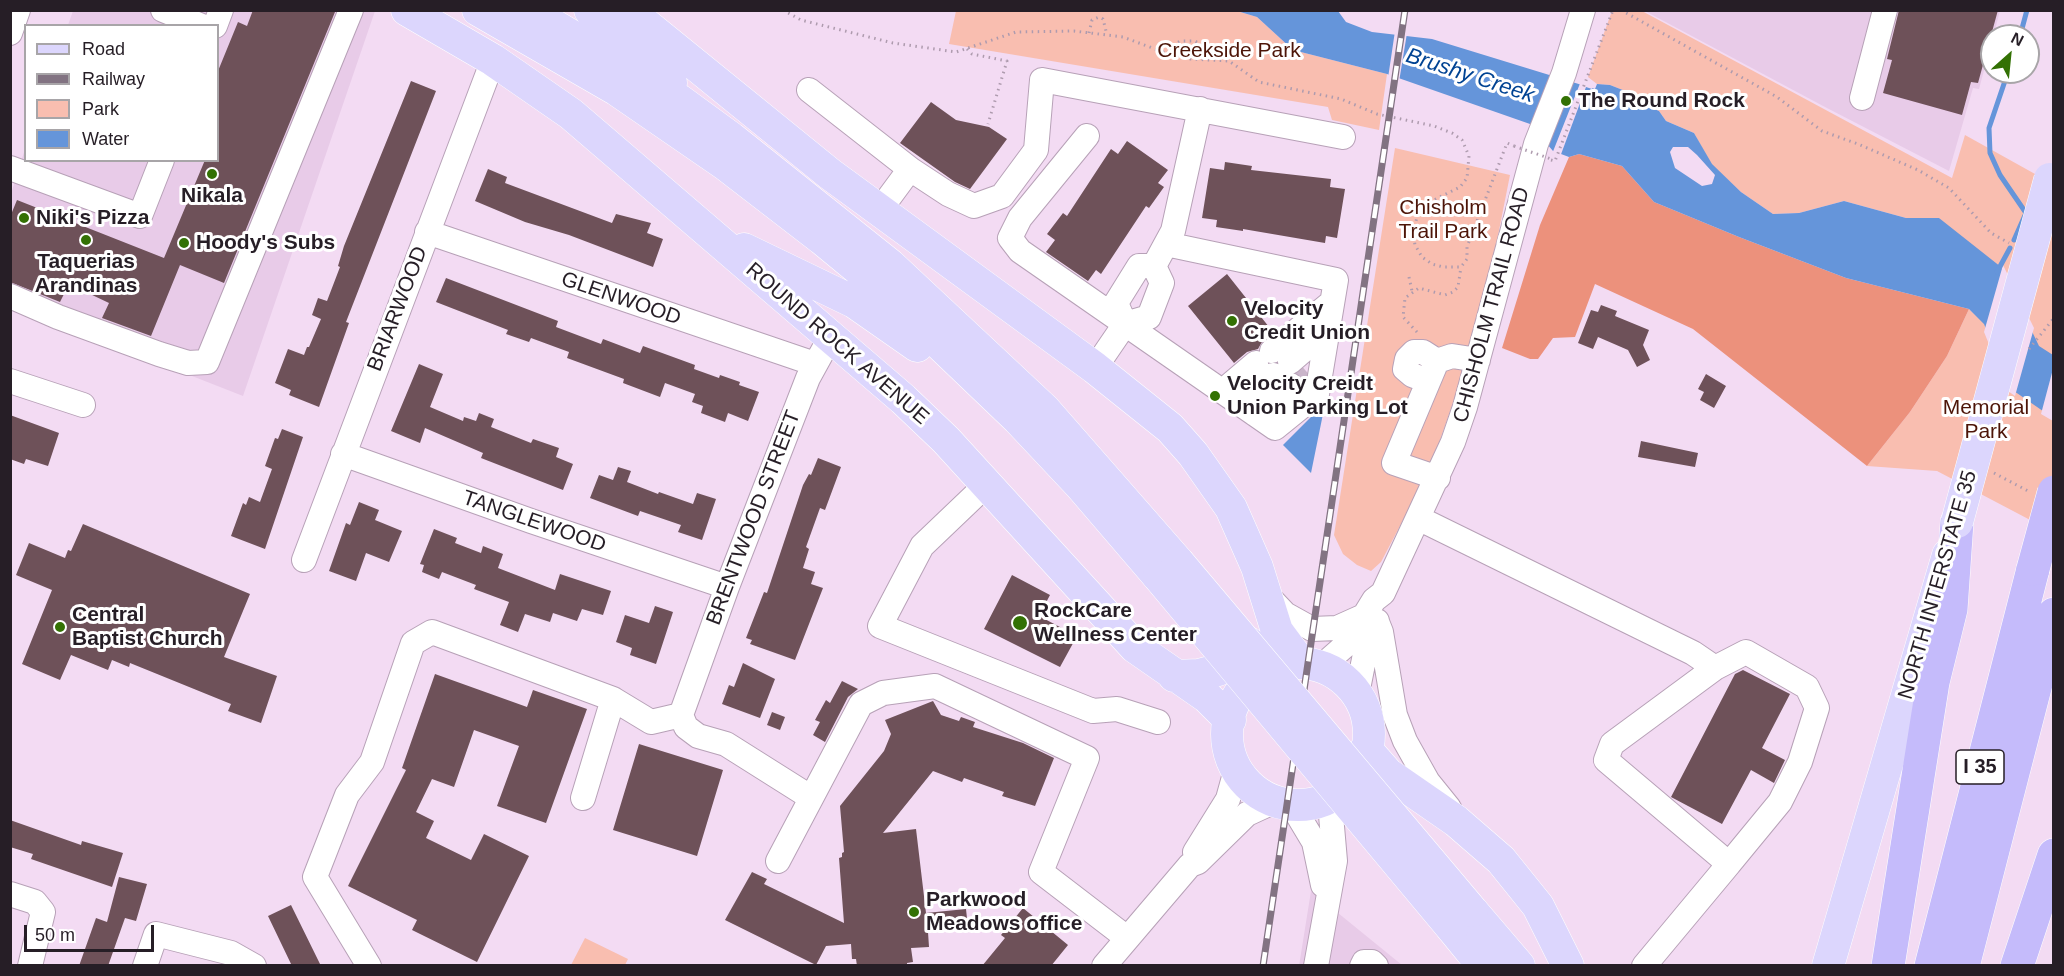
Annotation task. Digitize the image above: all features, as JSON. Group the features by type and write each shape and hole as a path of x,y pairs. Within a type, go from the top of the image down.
{"highway":[{"name":"I 35","path":"1931,966 2033,568 2044,493"},
{"path":"1888,966 1933,682 1951,609 1957,522"},
{"name":"I 35","path":"1963,966 2054,614"},
{"path":"2017,966 2054,855"}],"main road":[{"name":"ROUND ROCK AVENUE","path":"407,10 493,60 571,114 715,238 912,408 987,484 1106,618 1135,647 1207,697 1230,720"},
{"path":"478,10 617,90 726,165 879,286 957,358 1081,486 1168,570"},
{"path":"528,10 679,100 837,220 923,294 1045,410 1168,570 1462,920 1519,966"},
{"path":"590,10 668,76 679,100"},
{"path":"628,10 830,174 1149,409 1193,454 1231,508 1244,534 1277,631 1311,664 1343,677 1357,694 1368,720 1366,749 1360,766 1340,791 1315,804 1283,804 1250,788 1236,770 1229,748 1230,720 1238,698 1253,680 1273,668 1311,664"},
{"name":"NORTH INTERSTATE 35","path":"1828,966 1957,522 2052,173"},
{"path":"715,238 754,252 854,302 918,346 957,358"},
{"path":"1174,676 1199,675 1218,670 1236,659 1251,641 1266,595"},
{"path":"1366,749 1388,774 1456,821 1501,860 1538,906 1568,966"},
{"path":"1462,920 1483,966"}],"street":[{"path":"10,33 18,10"},
{"path":"163,10 197,24"},
{"path":"10,296 151,352 188,363 207,362 351,10"},
{"name":"CHISHOLM TRAIL ROAD","path":"1311,664 1347,644 1382,606 1383,593 1438,478 1465,407 1534,150 1564,73 1583,10"},
{"path":"1862,98 1885,10"},
{"name":"BRIARWOOD","path":"304,560 493,60"},
{"path":"809,90 910,169 948,194 974,206 1002,196 1036,150 1042,80 1343,137"},
{"path":"1095,368 1125,324 1149,317 1162,283 1154,266 1173,231 1200,109"},
{"path":"1087,136 1020,218 1010,238 1020,251 1275,428 1317,394 1299,351 1166,244"},
{"path":"10,168 140,216 161,162"},
{"path":"879,210 910,169"},
{"name":"GLENWOOD","path":"427,232 815,364"},
{"name":"BRENTWOOD STREET","path":"683,708 727,587 815,364 830,338"},
{"path":"1239,403 1299,351"},
{"path":"1438,478 1394,463 1430,365 1452,356 1478,360"},
{"path":"10,381 83,405"},
{"name":"TANGLEWOOD","path":"343,454 727,587"},
{"path":"987,484 922,546 880,626 1093,711 1117,709 1158,722"},
{"path":"1418,518 1693,653 1716,669"},
{"path":"1266,595 1285,614 1312,629 1337,628 1371,618 1381,632 1395,715 1405,741 1428,782 1445,800 1456,821"},
{"name":"CHISHOLM TRAIL ROAD","path":"1357,694 1371,618"},
{"path":"369,966 315,877 347,795 372,762 413,643 432,632 612,699 651,722 683,708 686,727 698,736 726,744 810,797"},
{"path":"1644,966 1729,864 1780,802 1800,762 1817,708 1806,687 1746,652 1716,669 1612,744 1606,760 1729,864"},
{"path":"778,861 861,704 883,693 935,686 1087,758 1041,872 1127,938"},
{"path":"583,798 612,699"},
{"path":"1190,866 1192,857 1228,798 1236,770"},
{"path":"1327,892 1332,885 1335,861 1331,815 1340,791"},
{"path":"1104,966 1190,866 1198,862 1247,814 1283,804 1314,842 1327,892 1316,966"},
{"path":"10,894 35,902 43,912 30,966"},
{"path":"145,966 156,934 231,953 254,966"},
{"path":"1362,966 1364,962 1372,962 1376,966"}],"path":[{"path":"1557,156 1613,10"},
{"path":"1622,10 1777,97 1822,131 1918,170 1949,188 1991,232 2018,248"},
{"path":"1089,33 1092,20 1099,17 1103,19 1107,35"},
{"path":"1163,52 1172,44 1195,41 1208,49 1213,60"},
{"path":"967,49 972,54 1007,61 988,124"},
{"path":"1472,234 1508,143 1534,150"},
{"path":"1430,365 1416,331 1403,317 1403,303 1413,291 1429,289 1445,296 1453,292 1458,286 1461,267"},
{"path":"1409,277 1413,291"},
{"path":"1990,470 2044,493"}],"shaded area":[{"path":"73,11 375,11 243,396 11,305 11,194 24,152 24,162 219,162 219,24 68,24"},
{"path":"1645,11 2000,11 1996,24 1980,24 1980,84 1979,89 1973,88 1949,171"},
{"path":"1579,154 1622,166 1654,202 1739,237 1846,278 1969,309 1947,356 1910,412 1867,466 1693,329 1595,284 1575,337 1553,338 1538,359 1530,359 1502,348 1540,225 1569,157"},
{"path":"1311,891 1402,965 1299,966"}],"green space":[{"name":"Creekside Park","path":"956,11 1237,11 1257,17 1293,50 1387,74 1379,130 1332,120 1328,107 949,44"},
{"name":"Memorial Park","path":"1612,11 1642,11 1952,178 1965,135 2053,184 2053,532 1937,471 1867,466 1910,412 1947,356 1969,309 1984,323 1939,218 1906,218 1844,201 1799,213 1773,214 1741,192 1711,164 1694,133 1666,121 1659,111 1645,105 1633,94 1610,85 1597,84 1588,77"},
{"name":"Chisholm Trail Park","path":"1395,148 1510,175 1486,296 1466,365 1430,469 1381,562 1371,571 1357,565 1343,554 1334,535"},
{"path":"585,938 628,959 625,965 571,965"}],"water":[{"name":"Brushy Creek","path":"1237,11 1338,11 1346,22 1372,32 1432,39 1595,89 1597,84 1610,85 1633,94 1645,105 1659,111 1666,121 1694,133 1712,164 1741,192 1773,214 1799,213 1844,201 1906,218 1939,218 2001,267 2039,346 2053,355 2053,418 2011,389 1984,324 1969,309 1846,278 1739,237 1654,202 1622,166 1579,154 1569,157 1553,151 1530,124 1387,74 1293,50 1257,17","holes":["1673,147 1688,147 1715,175 1712,184 1702,186 1675,168 1670,152"]},
{"path":"1320,408 1324,409 1311,473 1283,445"}],"pier":[{"path":"1395,31 1407,33 1399,82 1388,78"},
{"path":"1581,81 1593,85 1592,89 1586,87 1560,157 1552,154"},
{"path":"2003,265 2034,328 2015,396 2008,391 1984,332"},
{"path":"2053,369 2054,421 2041,414"}],"building":[{"path":"253,10 335,12 224,283 180,265 151,336 102,318 109,303 69,284 60,302 10,282 10,217 17,200 164,258 204,162 219,162 219,69 238,22 247,26"},
{"path":"1899,10 1998,10 1994,24 1980,24 1980,76 1978,83 1971,82 1962,115 1883,93 1892,60 1887,59"},
{"path":"411,81 436,91 346,322 349,323 319,407 289,395 291,390 275,383 288,349 304,355 309,347 321,319 312,315 318,298 327,301 340,267 338,266 344,246"},
{"path":"931,102 956,120 989,127 1007,139 970,189 955,182 900,143"},
{"path":"1127,141 1168,170 1158,183 1164,187 1149,208 1146,206 1101,274 1096,270 1088,281 1046,252 1055,240 1047,234 1063,213 1067,216 1111,149 1118,154"},
{"path":"1225,162 1252,166 1251,170 1331,179 1330,187 1345,189 1337,238 1326,236 1325,243 1243,229 1243,231 1216,227 1217,220 1202,218 1210,168 1224,170"},
{"path":"488,169 507,177 505,183 612,223 616,214 651,223 647,233 663,239 653,267 569,235 525,222 475,201"},
{"name":"Velocity Credit Union","path":"1227,274 1273,332 1263,340 1258,349 1247,352 1234,363 1188,306"},
{"path":"446,278 558,321 556,327 601,344 603,339 640,353 643,346 695,365 694,369 719,378 720,375 740,382 739,385 759,392 748,421 728,413 725,422 701,413 703,406 692,402 695,394 665,383 660,397 623,383 624,379 567,358 569,352 531,338 529,342 506,334 508,330 436,302"},
{"path":"1601,305 1617,311 1615,316 1649,330 1643,345 1650,360 1637,367 1628,350 1598,337 1593,349 1578,343 1591,310 1598,312"},
{"path":"419,364 443,374 430,407 463,421 464,417 476,421 479,413 494,419 491,427 531,443 533,439 559,448 556,457 573,464 563,490 481,458 483,453 425,428 420,443 391,431"},
{"path":"1706,374 1726,386 1714,408 1700,400 1704,392 1698,389"},
{"path":"10,415 59,433 48,466 26,459 24,464 10,459"},
{"path":"282,429 303,437 265,549 231,536 243,503 246,505 249,497 260,502 272,469 265,466 275,438 278,439"},
{"path":"1641,441 1698,453 1695,467 1638,457"},
{"path":"818,458 841,467 825,510 820,508 806,547 809,549 803,568 815,572 811,584 823,588 795,660 750,644 752,640 746,638 764,592 767,593 803,485 809,474 811,475"},
{"path":"618,467 631,471 627,482 658,494 659,492 693,504 697,493 716,499 702,540 678,532 681,525 640,511 638,516 590,498 599,475 613,480"},
{"path":"359,502 379,510 375,520 402,531 389,562 366,553 356,581 329,571 346,523 350,525"},
{"path":"83,524 250,594 224,657 277,676 261,723 228,711 231,704 130,663 129,667 112,660 108,670 71,655 60,680 22,664 52,590 16,575 29,543 65,558 68,550 71,551"},
{"path":"434,529 457,538 455,543 481,553 483,546 503,554 498,568 555,590 560,574 611,591 603,615 582,609 577,621 553,613 550,622 525,614 518,632 500,625 509,602 474,589 476,585 442,572 439,579 422,572 424,565 420,564"},
{"name":"RockCare Wellness Center","path":"1012,575 1050,595 1039,616 1077,636 1060,667 984,629"},
{"path":"655,606 673,612 656,664 630,655 632,648 616,642 625,615 649,623"},
{"path":"743,663 775,679 760,718 722,704 729,685 734,687"},
{"path":"1743,670 1790,694 1762,748 1785,760 1774,783 1751,770 1722,824 1671,797 1735,674"},
{"path":"435,674 527,707 533,690 587,709 546,823 497,806 519,746 474,730 454,787 432,779 416,812 434,821 426,838 471,860 484,834 529,856 477,962 412,930 417,920 348,886 406,770 402,768"},
{"path":"842,681 858,689 848,697 825,742 813,735 820,722 815,720 826,700 830,703"},
{"path":"933,701 941,715 959,721 961,717 975,722 973,727 1023,743 1054,758 1035,806 1002,796 1004,792 964,778 962,782 933,771 883,833 916,829 926,913 966,909 968,928 928,932 929,947 911,948 913,962 907,963 907,966 857,966 856,959 852,959 851,944 826,946 816,965 725,920 752,872 767,879 764,884 844,923 839,858 844,852 840,806 884,751 891,734 885,720"},
{"path":"772,712 785,717 780,730 767,725"},
{"path":"639,744 723,770 697,856 613,830"},
{"path":"10,820 81,845 82,841 123,853 112,887 31,859 33,854 10,847"},
{"path":"119,877 147,884 136,921 125,918 108,966 79,966 96,918 107,922"},
{"path":"291,905 321,966 292,966 268,916"},
{"path":"1023,908 1068,945 1051,966 982,966 1005,938 1001,935"}],"waterway":[{"path":"2023,24 2027,10"},
{"path":"2004,84 1989,128 1990,153 2000,175 2026,213 2014,240"},
{"path":"1997,272 2010,248"}],"tunnel":[{"path":"1290,385 1306,371"}],"railway":[{"path":"1263,966 1405,10"}],"place":[{"name":"The Round Rock","path":"1566,101"},
{"name":"Nikala","path":"212,174"},
{"name":"Niki's Pizza","path":"24,218"},
{"name":"Taquerias Arandinas","path":"86,240"},
{"name":"Hoody's Subs","path":"184,243"},
{"name":"Velocity Credit Union","path":"1232,321"},
{"name":"Velocity Creidt Union Parking Lot","path":"1215,396"},
{"name":"RockCare Wellness Center","path":"1020,623"},
{"name":"Central Baptist Church","path":"60,627"},
{"name":"Parkwood Meadows office","path":"914,912"}]}
